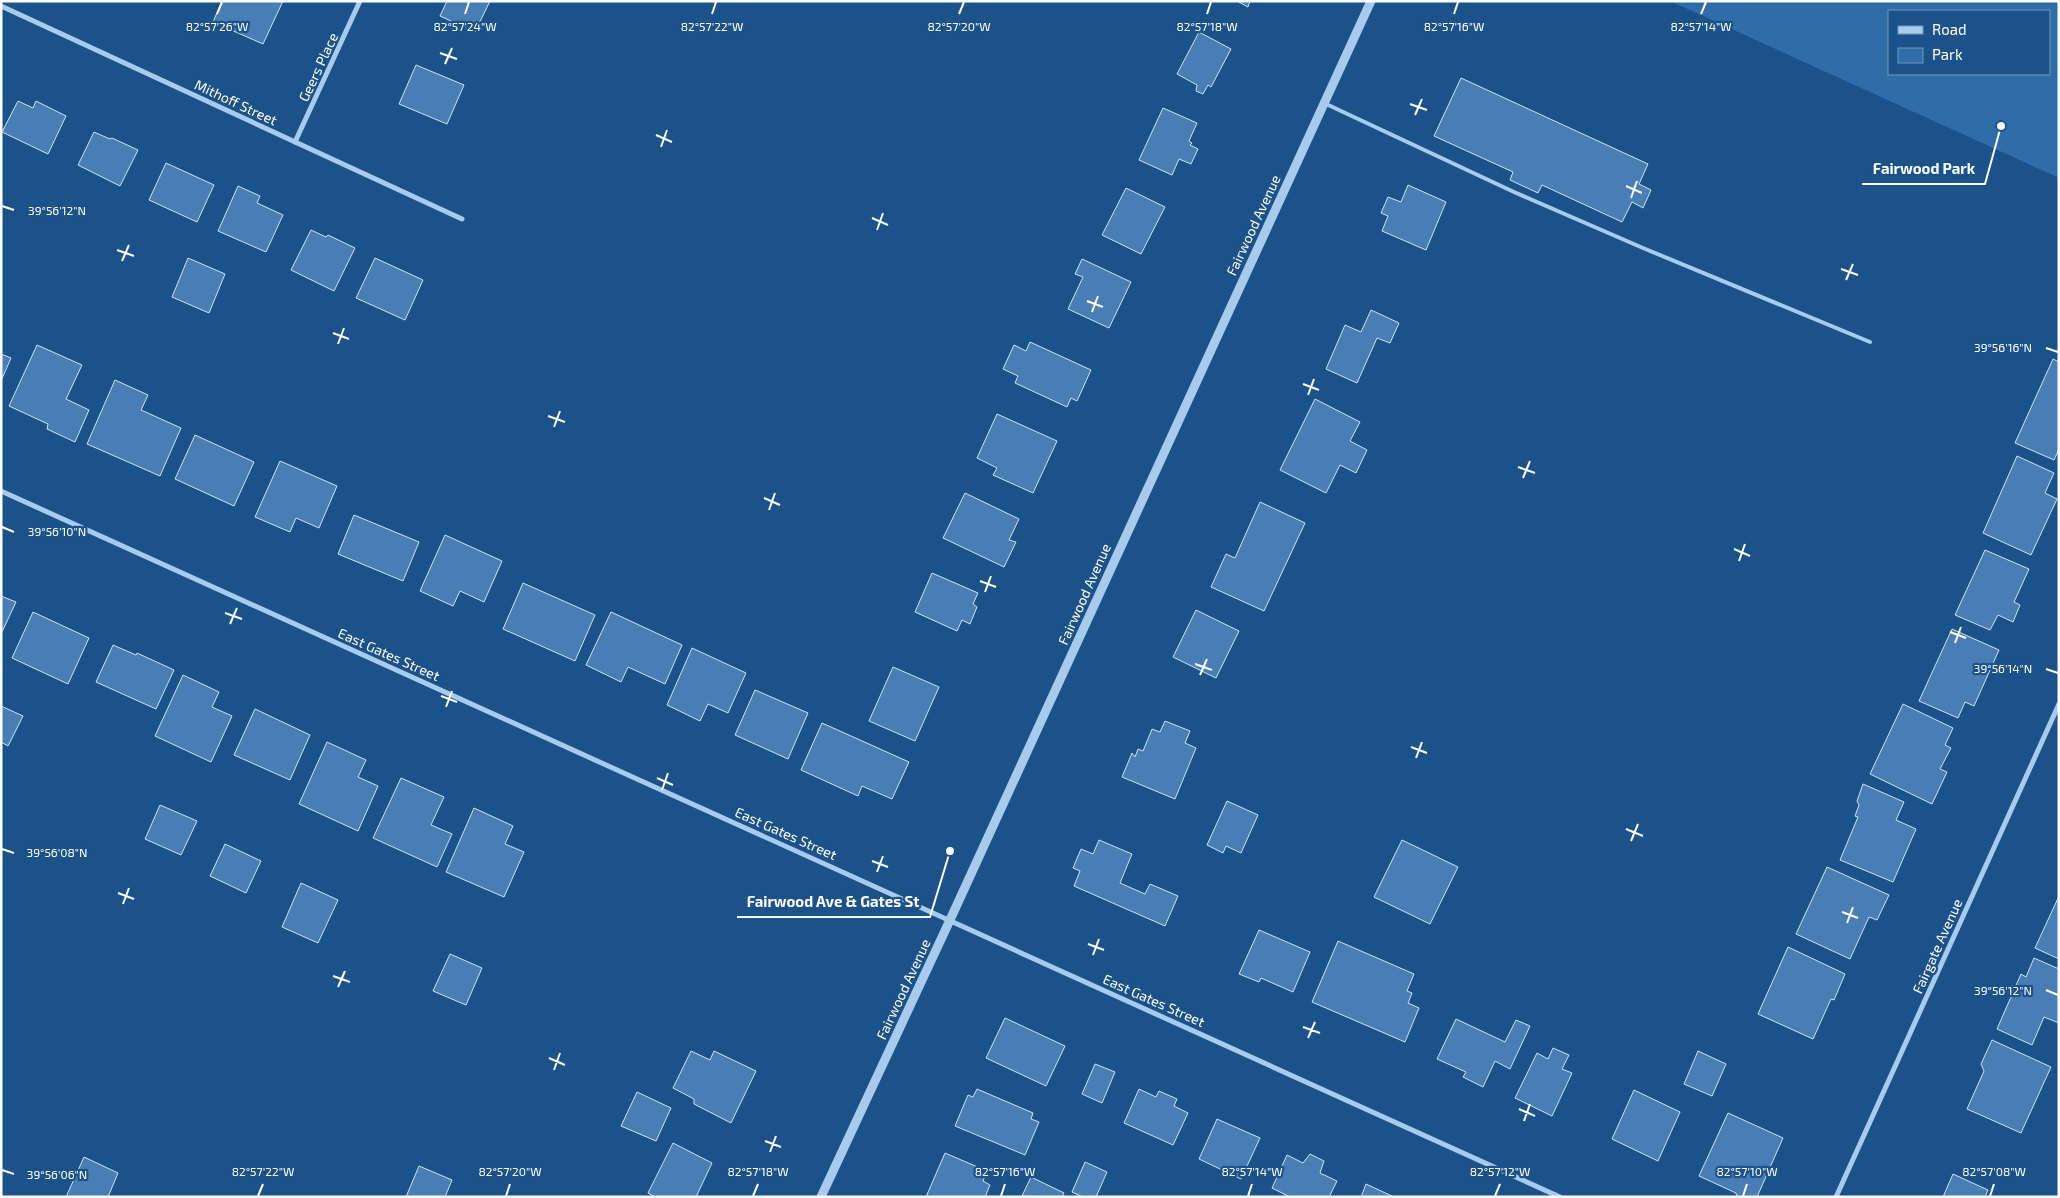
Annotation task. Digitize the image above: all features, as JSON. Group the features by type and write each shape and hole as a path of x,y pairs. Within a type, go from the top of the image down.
{"street":[{"name":"Geers Place","path":"295,142 360,1"},
{"name":"Fairwood Avenue","path":"821,1197 1371,1"},
{"name":"Mithoff Street","path":"1,6 462,219"},
{"name":"East Gates Street","path":"1,491 1560,1197"},
{"name":"Fairgate Avenue","path":"1836,1197 2059,704"}],"lane":[{"path":"1324,103 1600,230 1870,342"}],"green space":[{"path":"1670,1 2059,1 2059,178"}],"building":[{"path":"222,1 283,1 263,44 213,22"},
{"path":"447,1 490,1 475,32 440,16"},
{"path":"1237,1 1250,1 1248,7"},
{"path":"1199,32 1231,49 1211,87 1208,85 1203,94 1196,91 1197,85 1177,74"},
{"path":"416,65 464,85 447,124 399,104"},
{"path":"1461,78 1648,164 1639,184 1651,190 1643,208 1632,202 1622,222 1542,185 1538,193 1510,180 1513,172 1434,136"},
{"path":"18,101 33,108 36,101 66,116 48,154 2,132"},
{"path":"1163,108 1197,123 1189,141 1192,143 1190,145 1198,149 1191,164 1179,159 1172,175 1139,160"},
{"path":"94,132 138,150 120,186 78,165"},
{"path":"166,163 214,185 197,222 149,200"},
{"path":"1408,185 1446,202 1426,250 1382,231 1388,216 1381,213 1388,197 1401,202"},
{"path":"238,186 260,196 257,203 283,215 266,252 218,231"},
{"path":"1126,188 1165,207 1141,254 1102,235"},
{"path":"311,230 326,237 328,235 355,248 334,291 291,270"},
{"path":"188,258 225,274 209,313 172,297"},
{"path":"375,258 423,280 405,320 356,298"},
{"path":"1082,259 1131,282 1109,328 1068,309 1083,277 1075,274"},
{"path":"1371,310 1399,323 1390,343 1377,338 1357,383 1326,369 1345,325 1361,332"},
{"path":"1030,342 1091,370 1077,401 1071,398 1067,407 1015,383 1018,376 1003,369 1014,345 1026,351"},
{"path":"37,345 82,365 66,399 89,410 75,442 47,429 48,424 9,406"},
{"path":"1,354 11,358 1,381"},
{"path":"2053,359 2059,362 2059,449 2054,460 2015,443"},
{"path":"115,380 148,395 141,410 181,428 160,476 87,444"},
{"path":"1315,399 1360,422 1350,441 1367,450 1356,473 1340,465 1326,493 1280,470"},
{"path":"997,414 1057,441 1033,493 993,475 997,468 977,458"},
{"path":"195,435 254,462 234,506 175,479"},
{"path":"2017,456 2054,473 2045,493 2057,499 2031,555 1983,533"},
{"path":"280,461 337,486 319,528 296,518 290,532 255,517"},
{"path":"965,493 1019,519 1009,540 1016,542 1004,567 943,538"},
{"path":"1260,502 1305,523 1264,611 1211,587 1226,554 1235,558"},
{"path":"354,515 419,542 403,581 338,554"},
{"path":"445,535 502,561 484,602 460,591 453,606 420,591"},
{"path":"1985,550 2029,569 2014,602 2020,605 2013,622 1998,615 1990,630 1955,615"},
{"path":"932,573 978,593 973,604 977,607 970,624 962,620 957,631 915,612"},
{"path":"523,583 595,615 575,661 503,629"},
{"path":"1,596 16,602 1,634"},
{"path":"1196,610 1239,631 1216,678 1173,657"},
{"path":"33,612 89,638 68,684 12,658"},
{"path":"611,612 682,645 665,684 628,667 621,682 586,665"},
{"path":"1952,629 1999,650 1974,706 1965,702 1958,718 1919,701"},
{"path":"113,645 136,655 137,653 174,670 156,709 96,682"},
{"path":"692,648 746,673 728,713 708,704 700,721 667,705"},
{"path":"893,667 939,687 915,741 869,721"},
{"path":"183,675 219,692 212,707 232,716 211,762 155,736"},
{"path":"755,690 808,713 788,759 735,735"},
{"path":"1903,704 1953,728 1945,745 1951,748 1940,769 1947,772 1932,804 1870,774"},
{"path":"1,706 23,716 8,746 1,742"},
{"path":"255,709 310,735 290,780 234,755"},
{"path":"1165,721 1190,731 1185,743 1196,748 1175,799 1122,777 1132,753 1135,757 1138,749 1143,751 1152,729 1160,732"},
{"path":"822,723 909,762 892,799 862,786 858,796 801,770"},
{"path":"327,742 366,760 358,777 378,786 358,831 299,804"},
{"path":"401,778 444,797 431,825 452,834 437,867 373,838"},
{"path":"1863,784 1904,802 1896,820 1916,829 1893,882 1840,860 1858,817 1855,816 1859,805 1857,801"},
{"path":"1227,801 1258,815 1241,853 1226,846 1223,853 1207,845"},
{"path":"160,805 197,821 181,855 145,839"},
{"path":"474,808 513,826 505,844 524,852 504,897 446,872"},
{"path":"1099,840 1132,854 1120,883 1145,894 1150,884 1178,896 1165,926 1074,886 1080,871 1073,868 1081,849 1093,854"},
{"path":"1402,840 1458,867 1430,924 1374,897"},
{"path":"225,844 261,861 246,893 210,876"},
{"path":"1827,867 1889,895 1877,920 1869,917 1850,959 1796,934"},
{"path":"301,883 338,900 318,943 282,927"},
{"path":"2059,896 2059,959 2035,948"},
{"path":"1259,930 1310,952 1293,992 1261,978 1259,982 1239,974"},
{"path":"1338,941 1414,974 1407,991 1412,993 1408,1003 1419,1008 1405,1042 1312,1002"},
{"path":"1788,947 1845,974 1834,1000 1831,999 1813,1039 1758,1014"},
{"path":"450,954 482,968 466,1005 433,991"},
{"path":"2034,958 2059,969 2059,1023 2044,1017 2032,1045 1997,1029 2021,974 2026,977"},
{"path":"1005,1018 1065,1046 1046,1086 986,1058"},
{"path":"1456,1019 1505,1042 1516,1020 1530,1026 1510,1069 1495,1061 1483,1087 1463,1077 1466,1072 1437,1059"},
{"path":"1992,1040 2051,1067 2021,1133 1967,1109 1984,1071 1981,1064"},
{"path":"1553,1048 1569,1055 1562,1069 1572,1073 1552,1116 1515,1098 1537,1053 1548,1059"},
{"path":"691,1051 710,1060 714,1051 756,1071 731,1123 694,1104 694,1099 673,1088"},
{"path":"1698,1051 1726,1064 1712,1096 1684,1084"},
{"path":"1095,1064 1115,1072 1102,1103 1082,1094"},
{"path":"977,1089 1033,1113 1031,1119 1039,1122 1025,1155 955,1126 968,1095 973,1097"},
{"path":"1139,1089 1156,1097 1159,1091 1177,1099 1174,1106 1188,1113 1173,1145 1124,1123"},
{"path":"1634,1090 1680,1112 1658,1161 1612,1139"},
{"path":"637,1092 671,1108 656,1141 621,1126"},
{"path":"1728,1113 1783,1138 1757,1197 1737,1197 1736,1193 1699,1176"},
{"path":"1217,1119 1260,1138 1241,1179 1199,1159"},
{"path":"673,1143 712,1163 696,1197 655,1197 648,1193"},
{"path":"945,1153 987,1171 983,1181 990,1185 985,1197 926,1197"},
{"path":"1310,1154 1324,1161 1320,1173 1337,1181 1329,1197 1290,1197 1272,1188 1287,1155 1303,1163"},
{"path":"84,1157 118,1173 108,1197 66,1197"},
{"path":"1085,1162 1107,1172 1096,1197 1083,1197 1072,1192"},
{"path":"419,1166 452,1180 445,1197 406,1197"},
{"path":"1953,1174 1988,1190 1985,1197 1943,1197"},
{"path":"1031,1177 1064,1193 1062,1197 1022,1196"},
{"path":"1366,1184 1394,1197 1361,1197"}],"place":[{"name":"Fairwood Park","path":"2001,126"},
{"name":"Fairwood Ave & Gates St","path":"950,851"}]}
